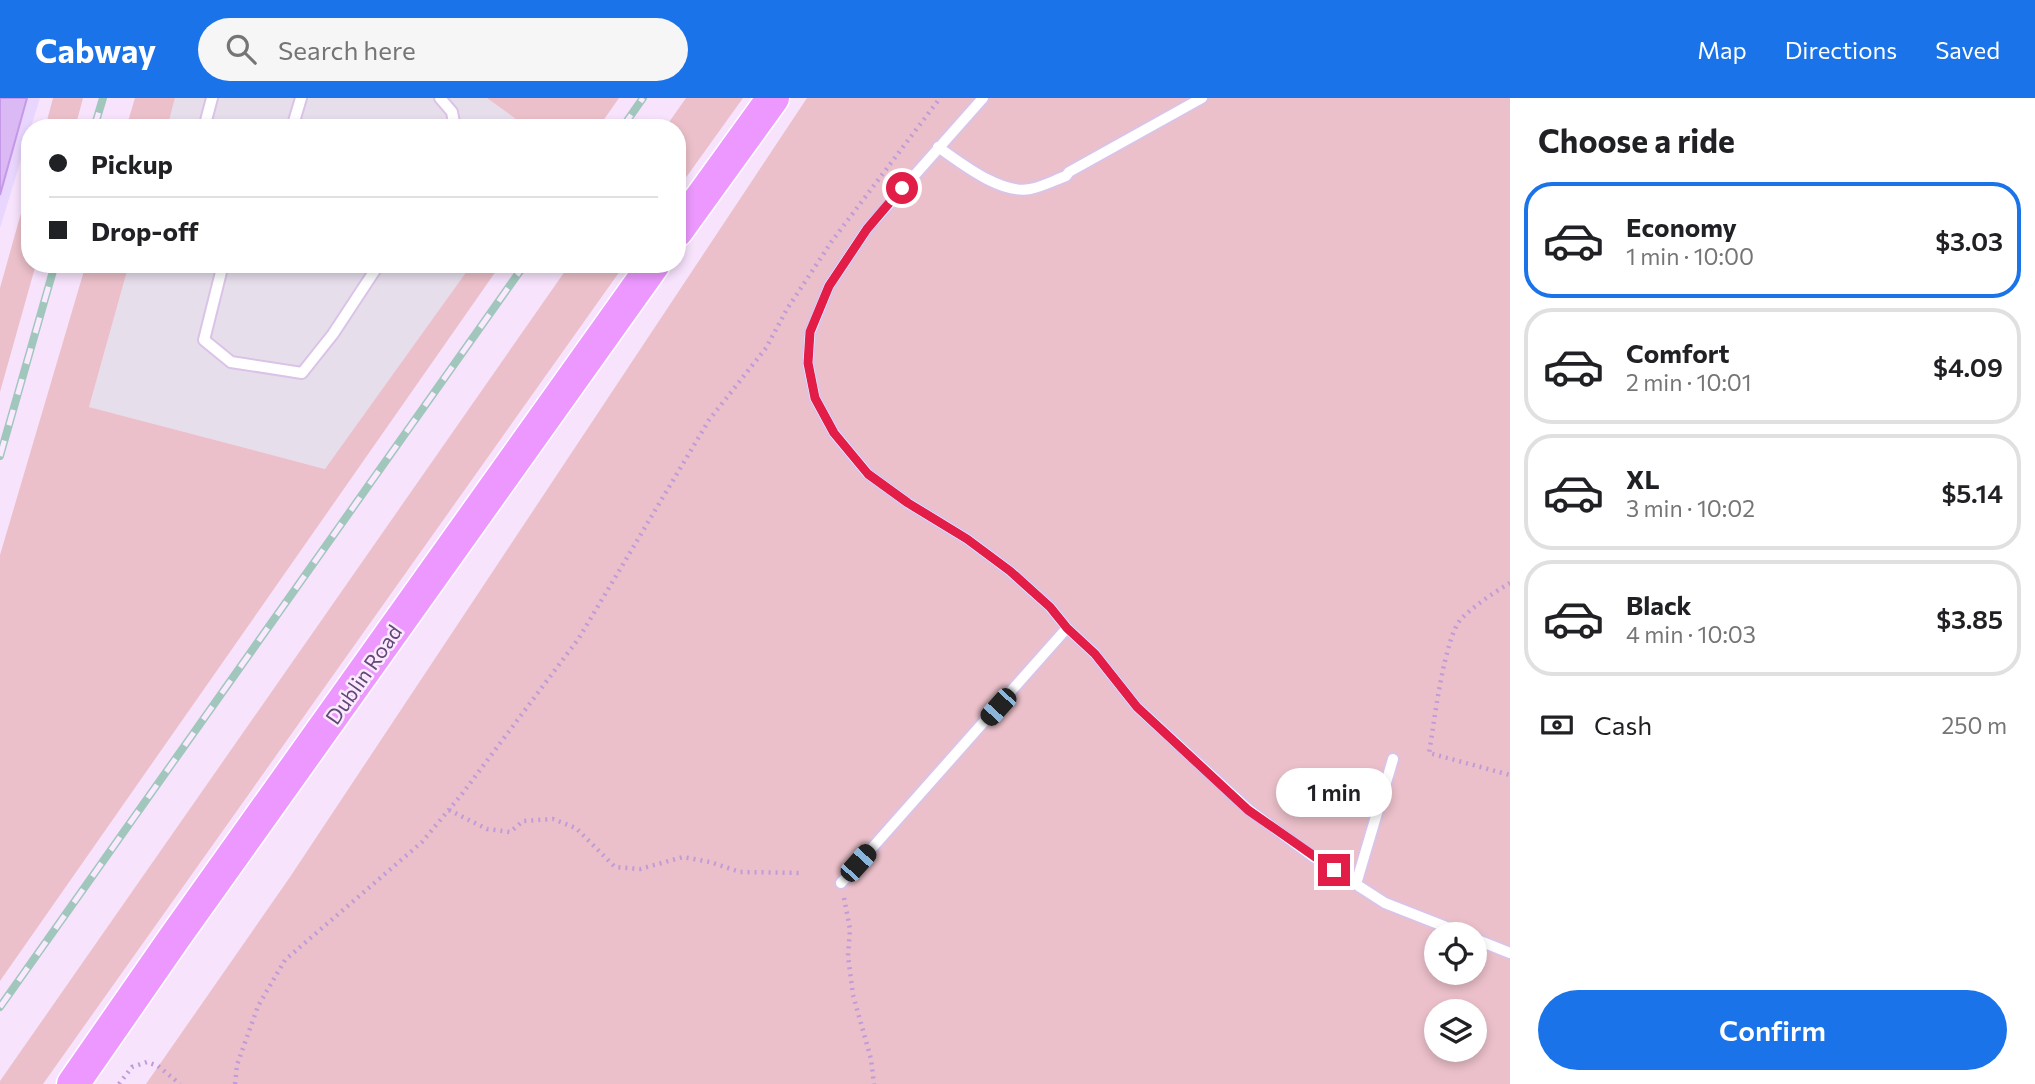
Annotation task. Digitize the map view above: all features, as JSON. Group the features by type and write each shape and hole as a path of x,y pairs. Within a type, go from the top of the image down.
{"main road":[{"path":"686,219 773,98"},
{"name":"Dublin Road","path":"73,1084 648,273"}],"lane":[{"path":"206,119 212,98"},
{"path":"295,119 301,98"},
{"path":"440,98 452,112 453,119"},
{"path":"983,98 867,229 829,286 810,332 808,363 815,398 834,433 868,474 908,503 967,539 1010,571 1050,607 1067,628 1095,654 1137,707 1248,810 1312,856 1385,903 1433,922"},
{"path":"938,147 975,174 1005,187 1028,190 1066,176 1202,98"},
{"path":"221,273 204,340 231,362 302,373 333,334 373,273"},
{"path":"841,883 1067,628"},
{"path":"1356,884 1392,759"},
{"path":"1487,944 1510,953"}],"path":[{"path":"235,1084 237,1065 258,1006 285,960 422,842 449,810 579,638 709,420 766,348 786,309 832,241 940,98"},
{"path":"1510,583 1491,594 1460,620 1449,641 1429,752 1510,775"},
{"path":"449,810 487,829 510,832 523,821 553,819 576,828 615,867 640,869 683,857 740,872 803,873"},
{"path":"841,883 850,929 848,956 853,995 872,1059 874,1084"},
{"path":"119,1084 132,1067 147,1062 158,1066 180,1084"}],"shaded area":[{"path":"0,98 40,98 34,119 21,119 21,160 0,228"},
{"path":"53,98 83,98 77,119 47,119"},
{"path":"135,98 175,98 169,119 129,119"},
{"path":"175,98 487,98 516,119 169,119"},
{"path":"487,98 619,98 604,119 516,119"},
{"path":"686,98 743,98 686,177 686,119 671,119"},
{"path":"807,98 1510,98 1510,1084 146,1084 290,877"},
{"path":"21,213 21,273 33,273 0,392 0,288"},
{"path":"83,273 126,273 89,407 325,469 466,273 495,273 0,981 0,555"},
{"path":"126,273 466,273 326,469 89,407"},
{"path":"564,273 619,273 43,1084 0,1084"}],"building":[{"path":"0,98 27,98 21,119 0,195"}],"railway":[{"path":"97,119 103,98"},
{"path":"628,119 643,98"},
{"path":"0,456 52,273"},
{"path":"0,1007 519,273"}],"route":[{"path":"902,188 867,229 829,286 810,332 808,363 815,398 834,433 868,474 908,503 967,539 1010,571 1050,607 1067,628 1095,654 1137,707 1248,810 1334,870"}]}
